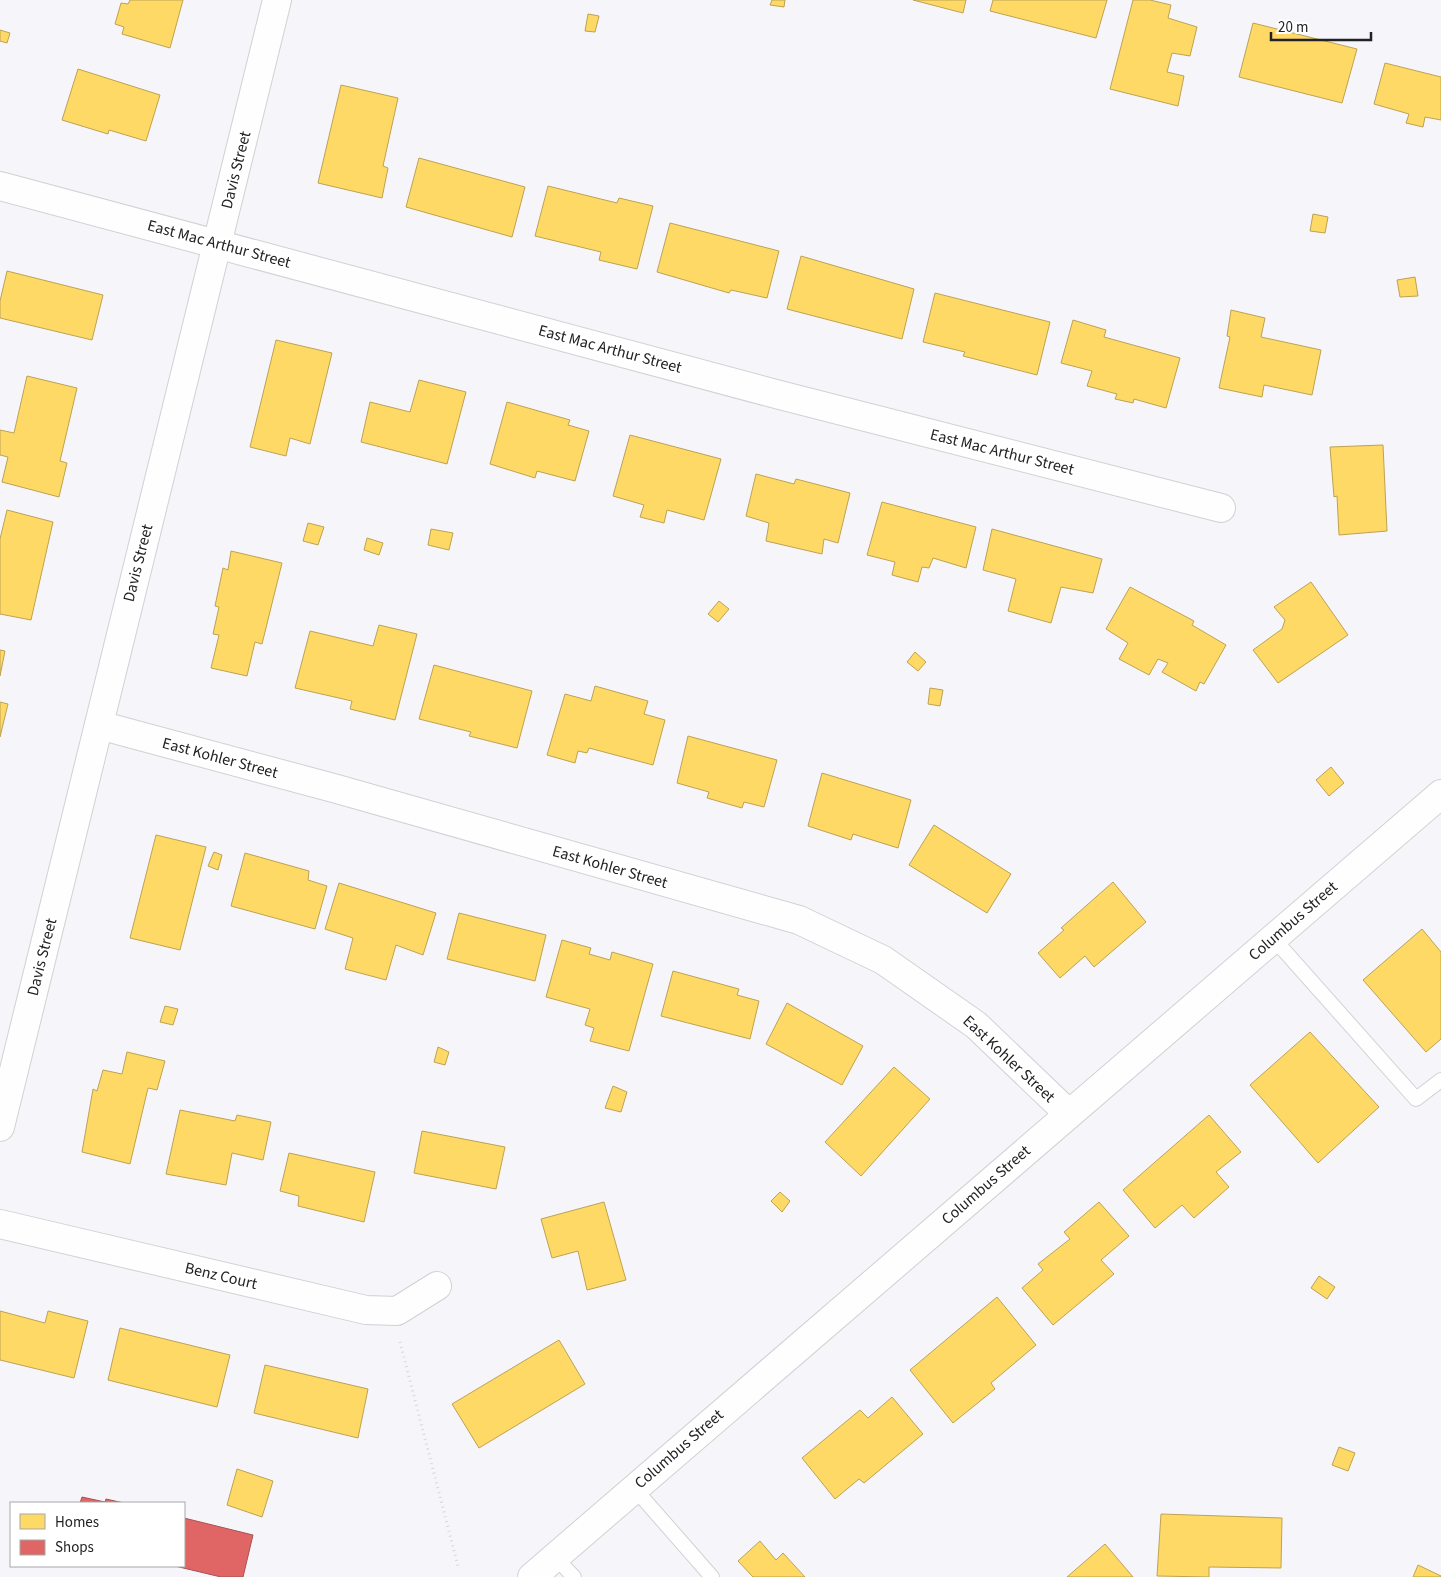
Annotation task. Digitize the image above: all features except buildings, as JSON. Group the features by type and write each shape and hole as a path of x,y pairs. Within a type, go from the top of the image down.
{"street":[{"name":"Davis Street","path":"0,1127 277,0"},
{"name":"East Mac Arthur Street","path":"0,186 772,393 1222,508"},
{"name":"East Kohler Street","path":"98,725 346,792 799,920 883,960 976,1025 1068,1113"},
{"name":"Columbus Street","path":"532,1577 1068,1113 1441,794"},
{"name":"Benz Court","path":"0,1224 366,1310 397,1311"},
{"path":"397,1311 437,1286"}],"lane":[{"path":"1273,938 1416,1099 1441,1080"},
{"path":"634,1488 712,1577"},
{"path":"555,1557 574,1577"}],"path":[{"path":"397,1311 401,1346 458,1566"}]}
